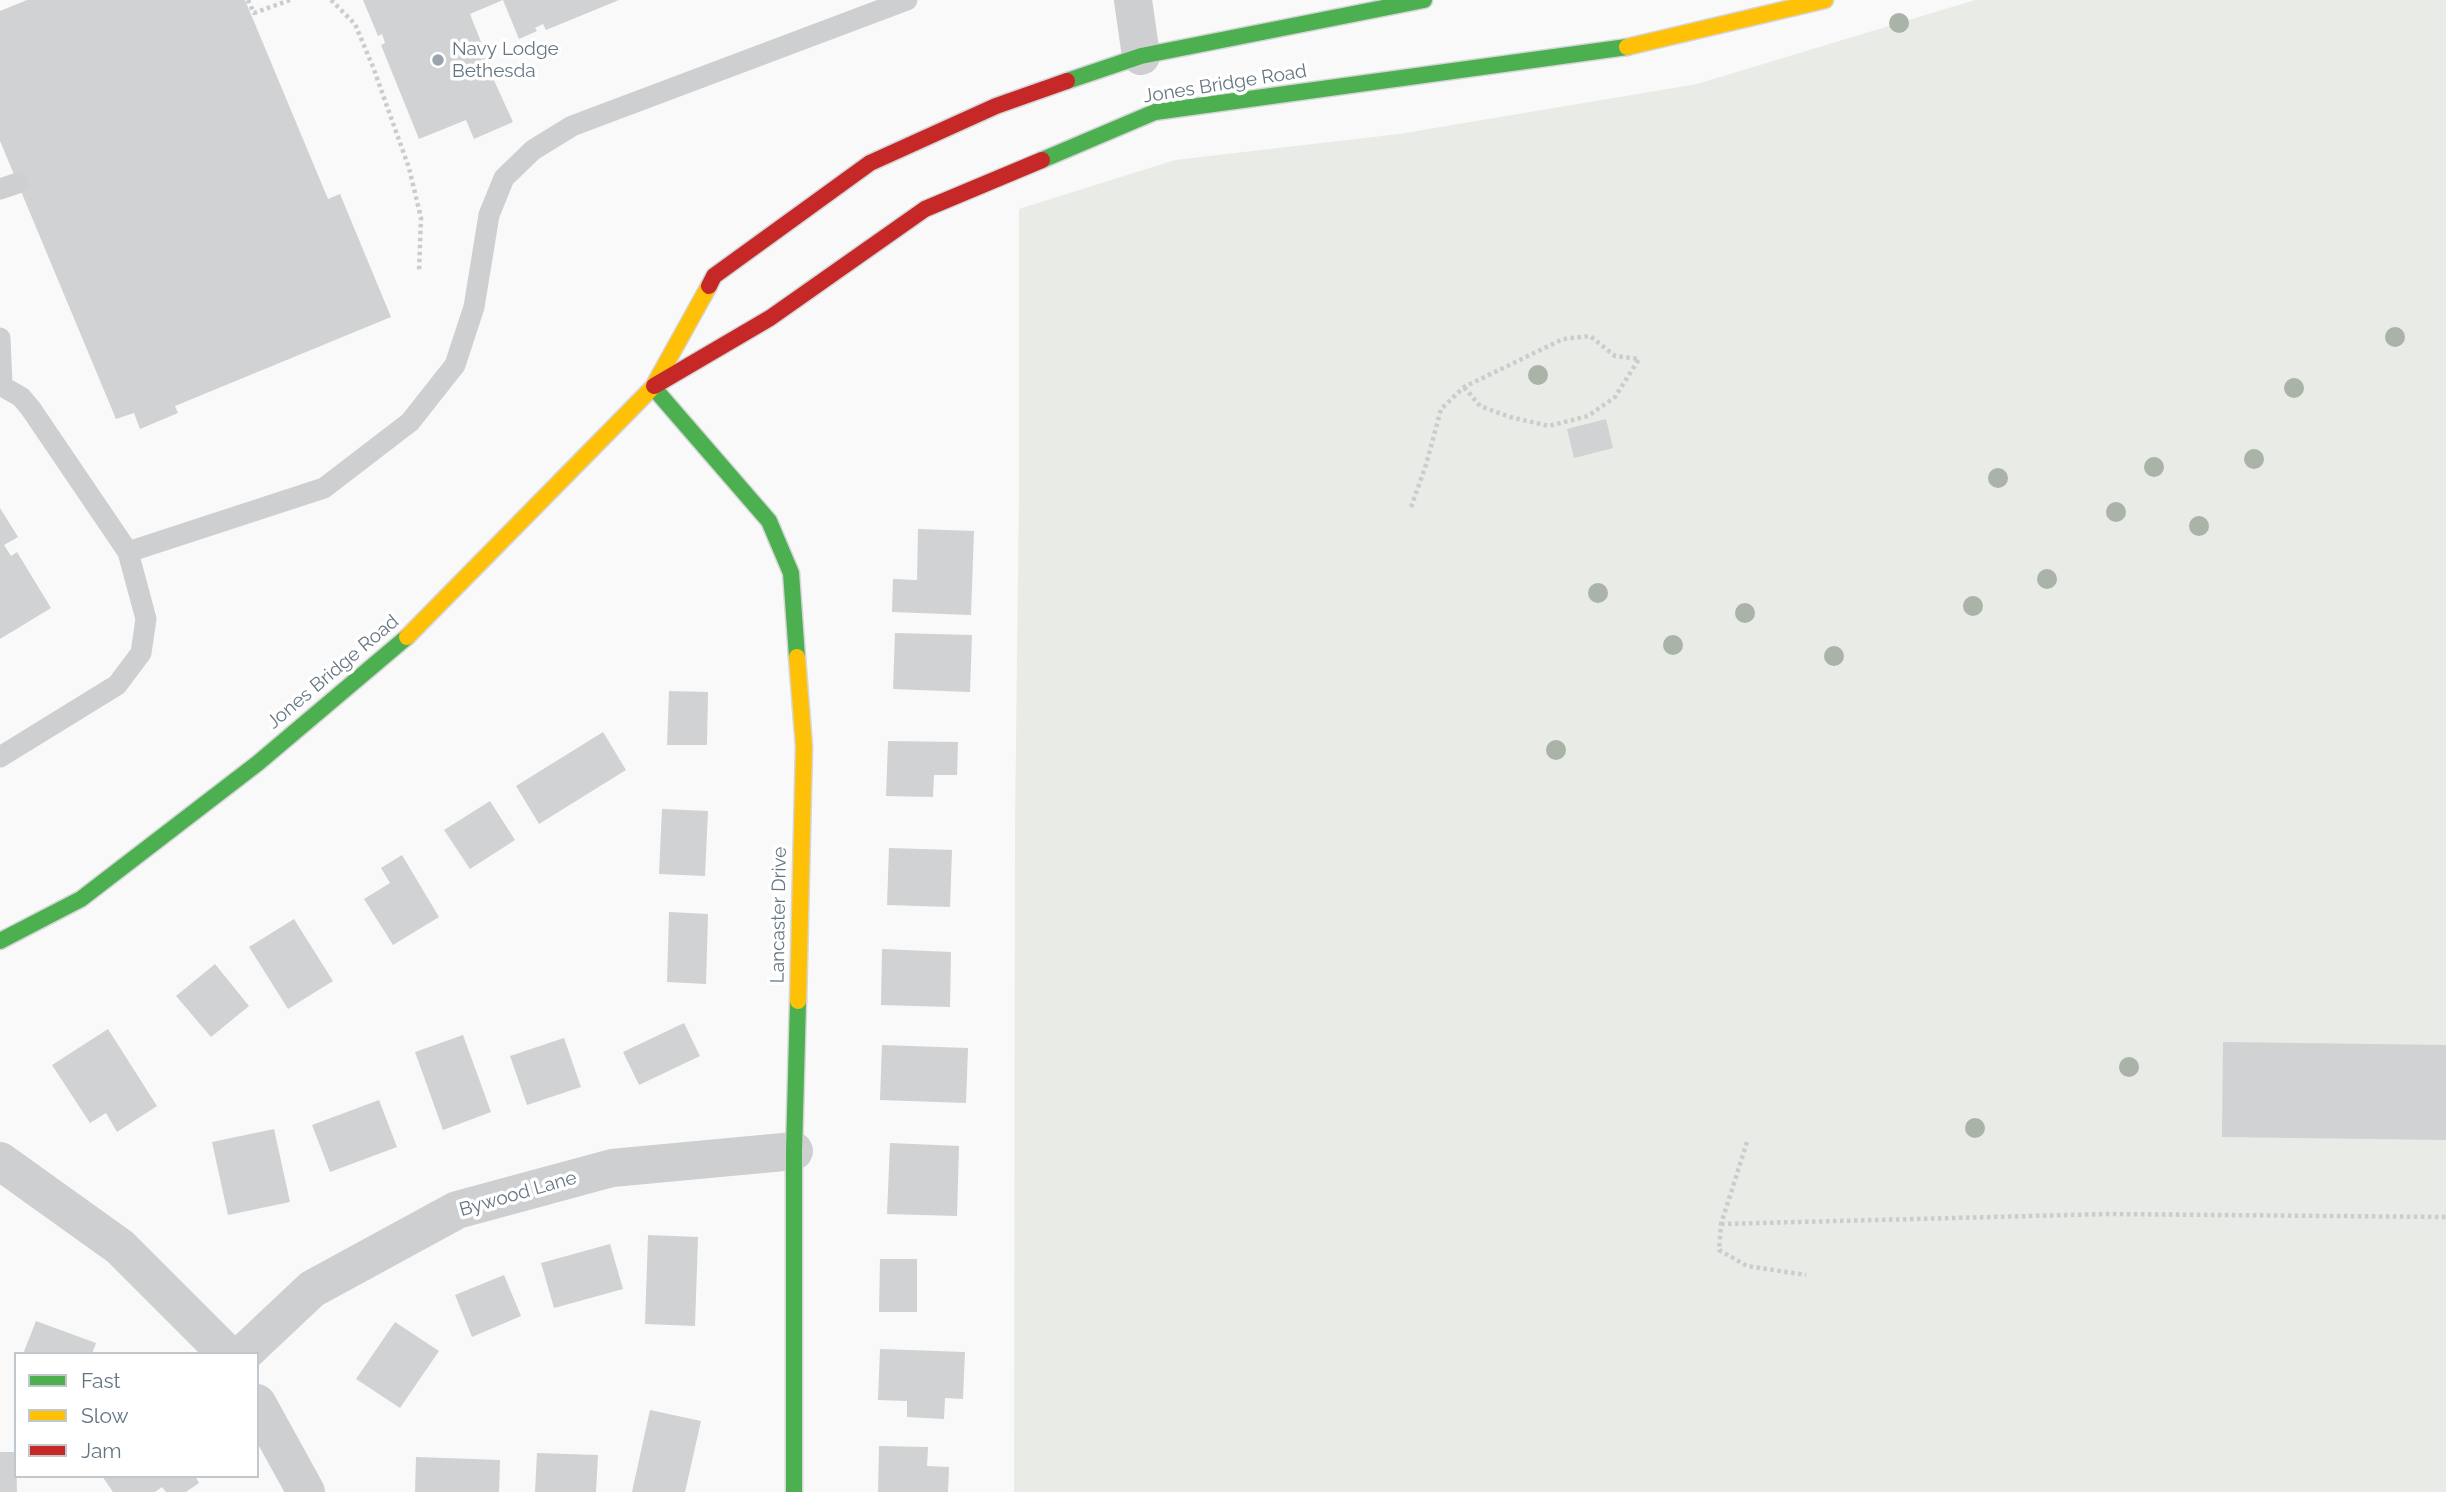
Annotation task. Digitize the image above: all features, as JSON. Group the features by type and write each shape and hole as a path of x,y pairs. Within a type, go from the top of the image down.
{"main road":[{"name":"Jones Bridge Road","path":"653,387 714,276 870,163 996,106 1142,62 1424,0"},
{"name":"Jones Bridge Road","path":"0,941 81,899 258,763 419,627 653,387 770,318 925,209 1153,107 1643,45 1825,0"},
{"name":"Lancaster Drive","path":"653,387 769,521 791,573 804,747 794,1151 794,1492"}],"street":[{"path":"1133,0 1142,62"},
{"name":"Bywood Lane","path":"245,1352 312,1289 457,1210 612,1168 794,1151"},
{"path":"0,1161 120,1247 225,1352"},
{"path":"259,1407 306,1492"}],"lane":[{"path":"128,552 324,488 410,422 455,365 474,307 489,215 504,178 533,150 572,127 908,0"},
{"path":"0,338 1,385 21,397 31,409 128,552 146,619 141,653 117,685 0,757"}],"path":[{"path":"248,0 254,13 290,0"},
{"path":"331,0 355,24 373,66 409,168 421,218 419,272"},
{"path":"1411,507 1441,409 1464,387 1563,339 1590,336 1615,356 1639,359 1615,397 1588,416 1549,426 1510,417 1480,406 1464,387"},
{"path":"1747,1142 1721,1224 1719,1250 1747,1266 1806,1275"},
{"path":"1721,1224 2108,1213 2446,1217"}],"shaded area":[{"path":"1975,0 2446,0 2446,1492 1014,1492 1019,209 1175,160 1399,134 1697,84"}],"building":[{"path":"27,0 245,0 328,199 340,194 391,317 175,406 178,413 140,429 134,413 116,419 0,141 0,11"},
{"name":"Navy Lodge Bethesda","path":"363,0 503,0 470,14 494,75 492,76 513,122 474,139 466,120 419,139 381,45 385,43 382,34 378,36"},
{"path":"503,0 619,0 546,30 543,24 535,28 537,31 519,39"},
{"path":"1606,419 1613,448 1574,458 1567,429"},
{"path":"0,508 18,537 4,545 11,556 17,552 51,608 0,639"},
{"path":"918,529 974,531 971,615 892,612 893,579 917,580"},
{"path":"895,633 972,635 970,692 893,689"},
{"path":"669,691 708,692 707,745 667,745"},
{"path":"603,732 626,770 539,824 516,786"},
{"path":"888,741 958,742 957,775 934,775 933,797 886,796"},
{"path":"490,801 515,840 470,869 444,830"},
{"path":"662,809 708,811 705,876 659,874"},
{"path":"889,848 952,850 950,907 887,905"},
{"path":"402,855 439,917 393,945 364,899 390,883 381,868"},
{"path":"669,912 708,914 706,984 667,982"},
{"path":"294,919 333,981 288,1009 249,947"},
{"path":"882,949 951,952 950,1007 881,1005"},
{"path":"215,964 249,1006 211,1037 176,996"},
{"path":"684,1023 700,1056 639,1085 623,1052"},
{"path":"108,1029 157,1106 117,1132 106,1113 90,1123 52,1065"},
{"path":"463,1035 491,1112 443,1130 415,1052"},
{"path":"564,1038 581,1087 527,1105 510,1056"},
{"path":"2223,1042 2446,1045 2446,1140 2222,1137"},
{"path":"882,1045 968,1048 966,1103 880,1100"},
{"path":"379,1100 397,1147 330,1172 312,1125"},
{"path":"274,1129 290,1202 228,1215 212,1142"},
{"path":"890,1143 959,1146 957,1216 887,1214"},
{"path":"648,1235 698,1237 695,1326 645,1324"},
{"path":"610,1244 623,1289 554,1308 541,1263"},
{"path":"880,1259 917,1259 917,1312 879,1312"},
{"path":"504,1275 521,1316 472,1337 455,1295"},
{"path":"36,1321 96,1343 93,1352 24,1352"},
{"path":"395,1322 439,1351 400,1408 356,1379"},
{"path":"880,1349 965,1352 963,1399 945,1398 944,1419 907,1417 907,1401 878,1400"},
{"path":"650,1410 701,1421 685,1492 632,1492"},
{"path":"879,1446 928,1447 927,1466 949,1467 948,1492 878,1492"},
{"path":"0,1452 14,1452 17,1492 0,1492"},
{"path":"537,1453 598,1455 596,1492 535,1492"},
{"path":"416,1457 500,1460 499,1492 415,1492"},
{"path":"103,1478 196,1478 199,1483 186,1492 166,1492 162,1487 155,1492 113,1492"}],"traffic: fast":[{"path":"1067,81 1141,56 1424,0"},
{"path":"1042,160 1155,112 1627,47"},
{"path":"653,387 769,521 791,573 797,657"},
{"path":"0,941 81,899 258,763 407,637"},
{"path":"794,1492 794,1151 798,1001"}],"traffic: slow":[{"path":"1627,47 1825,0"},
{"path":"407,637 653,387 709,286"},
{"path":"797,657 804,747 798,1001"}],"traffic: jam":[{"path":"709,286 714,276 870,163 996,106 1067,81"},
{"path":"654,386 770,318 925,209 1042,160"}],"place":[{"name":"Navy Lodge Bethesda","path":"438,60"}]}
